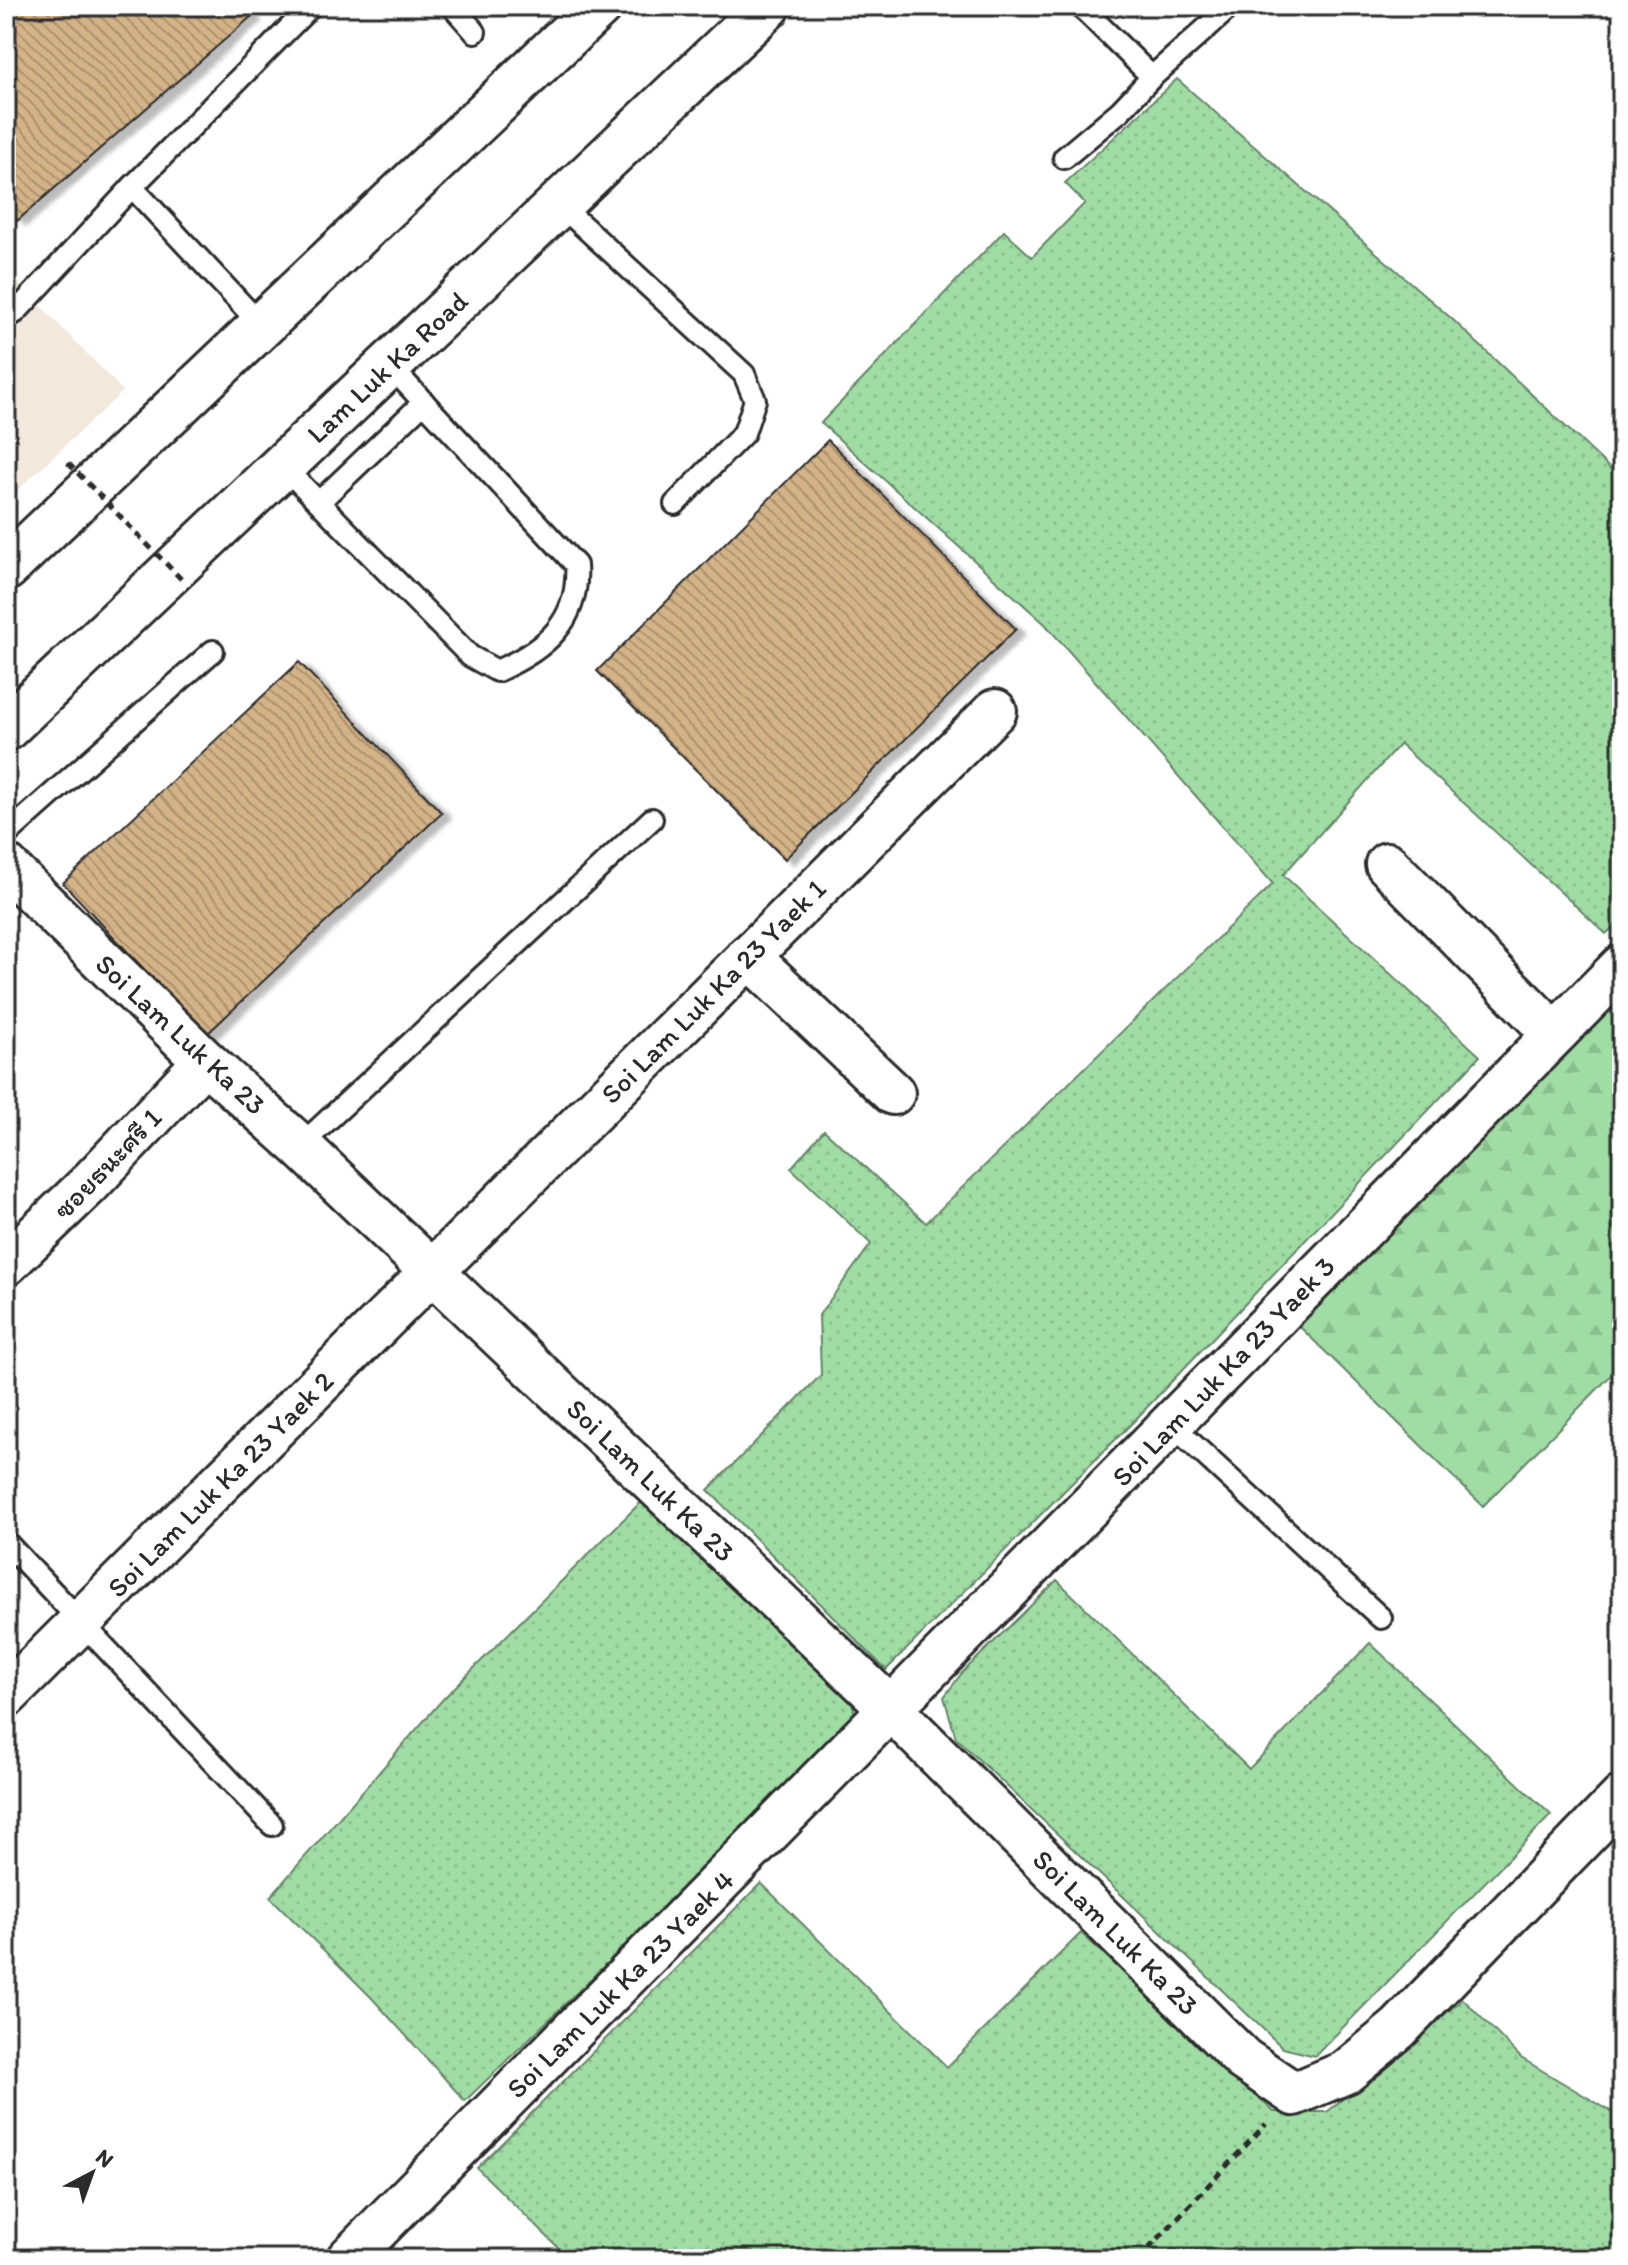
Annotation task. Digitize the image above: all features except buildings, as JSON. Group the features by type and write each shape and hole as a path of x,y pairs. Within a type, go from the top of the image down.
{"main road":[{"path":"6,568 599,6"},
{"name":"Lam Luk Ka Road","path":"6,728 768,6"}],"street":[{"name":"Soi Lam Luk Ka 23 Yaek 1","path":"432,1272 995,711"},
{"path":"1387,864 1554,1034"},
{"name":"Soi Lam Luk Ka 23","path":"6,866 205,1061 300,1146 891,1709 1243,2059 1294,2094"},
{"path":"748,956 893,1093"},
{"name":"Soi Lam Luk Ka 23 Yaek 3","path":"891,1709 1622,966"},
{"name":"ซอยธนะศรี 1","path":"6,1264 88,1185 205,1061"},
{"name":"Soi Lam Luk Ka 23 Yaek 2","path":"6,1696 432,1272"},
{"name":"Soi Lam Luk Ka 23 Yaek 4","path":"348,2259 891,1709"},
{"path":"1294,2094 1346,2072 1399,2028 1622,1797"}],"lane":[{"path":"6,318 16,312 132,187 311,6"},
{"path":"452,6 475,32"},
{"path":"1080,6 1152,77"},
{"path":"1064,158 1120,111 1152,77 1231,6"},
{"path":"132,187 261,325"},
{"path":"559,204 744,374 755,400 744,433 675,504"},
{"path":"283,466 470,656 497,671 528,658 562,626 578,592 576,565 389,365"},
{"path":"319,502 424,402"},
{"path":"6,835 213,651"},
{"path":"300,1146 652,819"},
{"path":"1171,1424 1381,1618"},
{"path":"6,1542 272,1825"}],"path":[{"path":"68,463 182,580"},
{"path":"1139,2259 1294,2094"}],"shaded area":[{"path":"6,270 123,391 6,501"}],"green space":[{"path":"1177,79 1452,319 1622,480 1622,919 1606,934 1400,744 1283,875 1480,1056 1136,1419 886,1670 708,1490 821,1375 819,1315 871,1244 791,1168 824,1130 926,1223 1273,884 1045,624 821,423 1004,231 1032,257 1085,203 1065,183"},
{"path":"1622,993 1622,1364 1483,1506 1298,1325"},
{"path":"643,1500 851,1693 856,1722 465,2101 371,1997 270,1897 443,1699"},
{"path":"1057,1580 1249,1769 1370,1643 1551,1815 1315,2056 1283,2048 956,1738 944,1697 962,1673"},
{"path":"761,1883 947,2067 1081,1933 1274,2112 1327,2112 1463,1999 1521,2058 1622,2118 1622,2259 570,2259 477,2168"}]}
